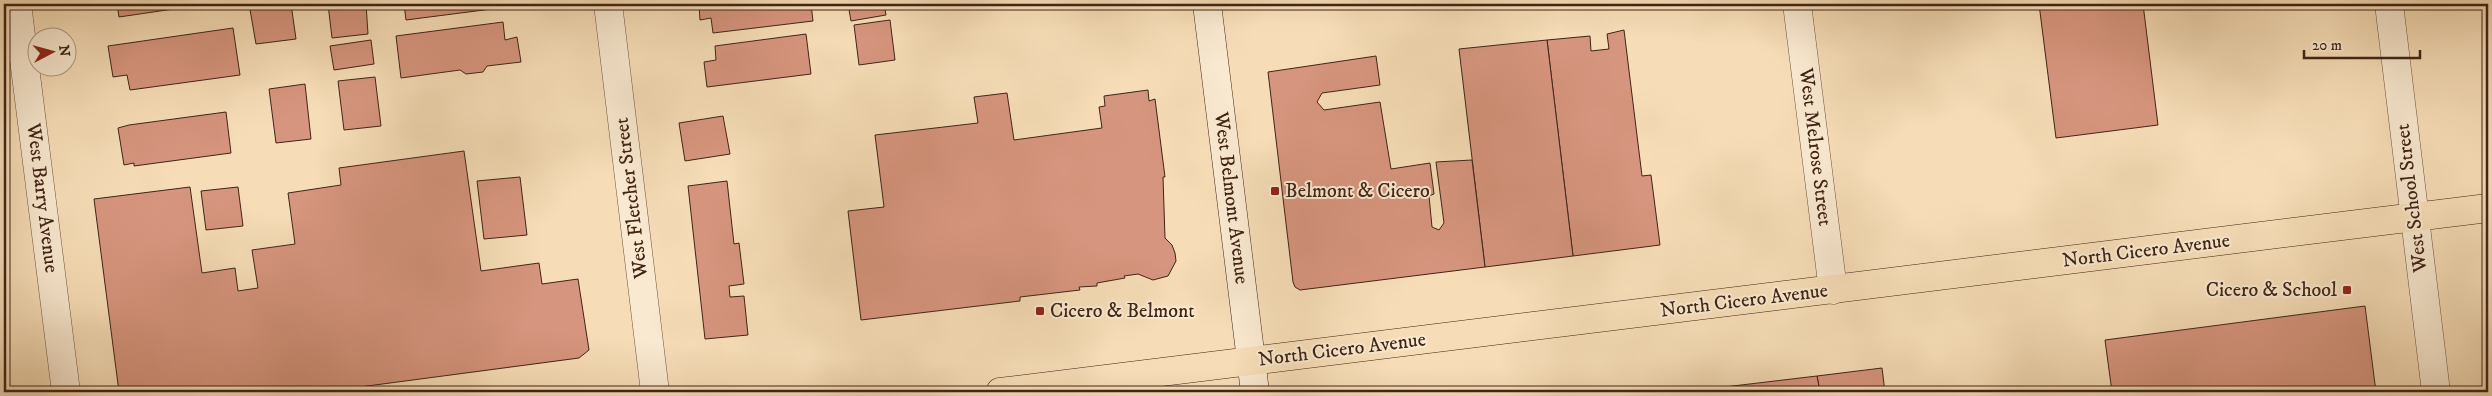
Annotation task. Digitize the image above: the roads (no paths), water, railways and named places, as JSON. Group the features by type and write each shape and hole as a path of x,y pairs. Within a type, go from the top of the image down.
{"main road":[{"name":"North Cicero Avenue","path":"1000,392 2488,208"}],"street":[{"name":"West Barry Avenue","path":"17,4 66,392"},
{"name":"West Fletcher Street","path":"608,4 656,392"},
{"name":"West Belmont Avenue","path":"1207,4 1255,392"},
{"name":"West Melrose Street","path":"1797,4 1832,290"},
{"name":"West School Street","path":"2389,4 2436,392"}],"place":[{"name":"Belmont & Cicero","path":"1275,191"},
{"name":"Cicero & School","path":"2347,290"},
{"name":"Cicero & Belmont","path":"1040,311"}]}
